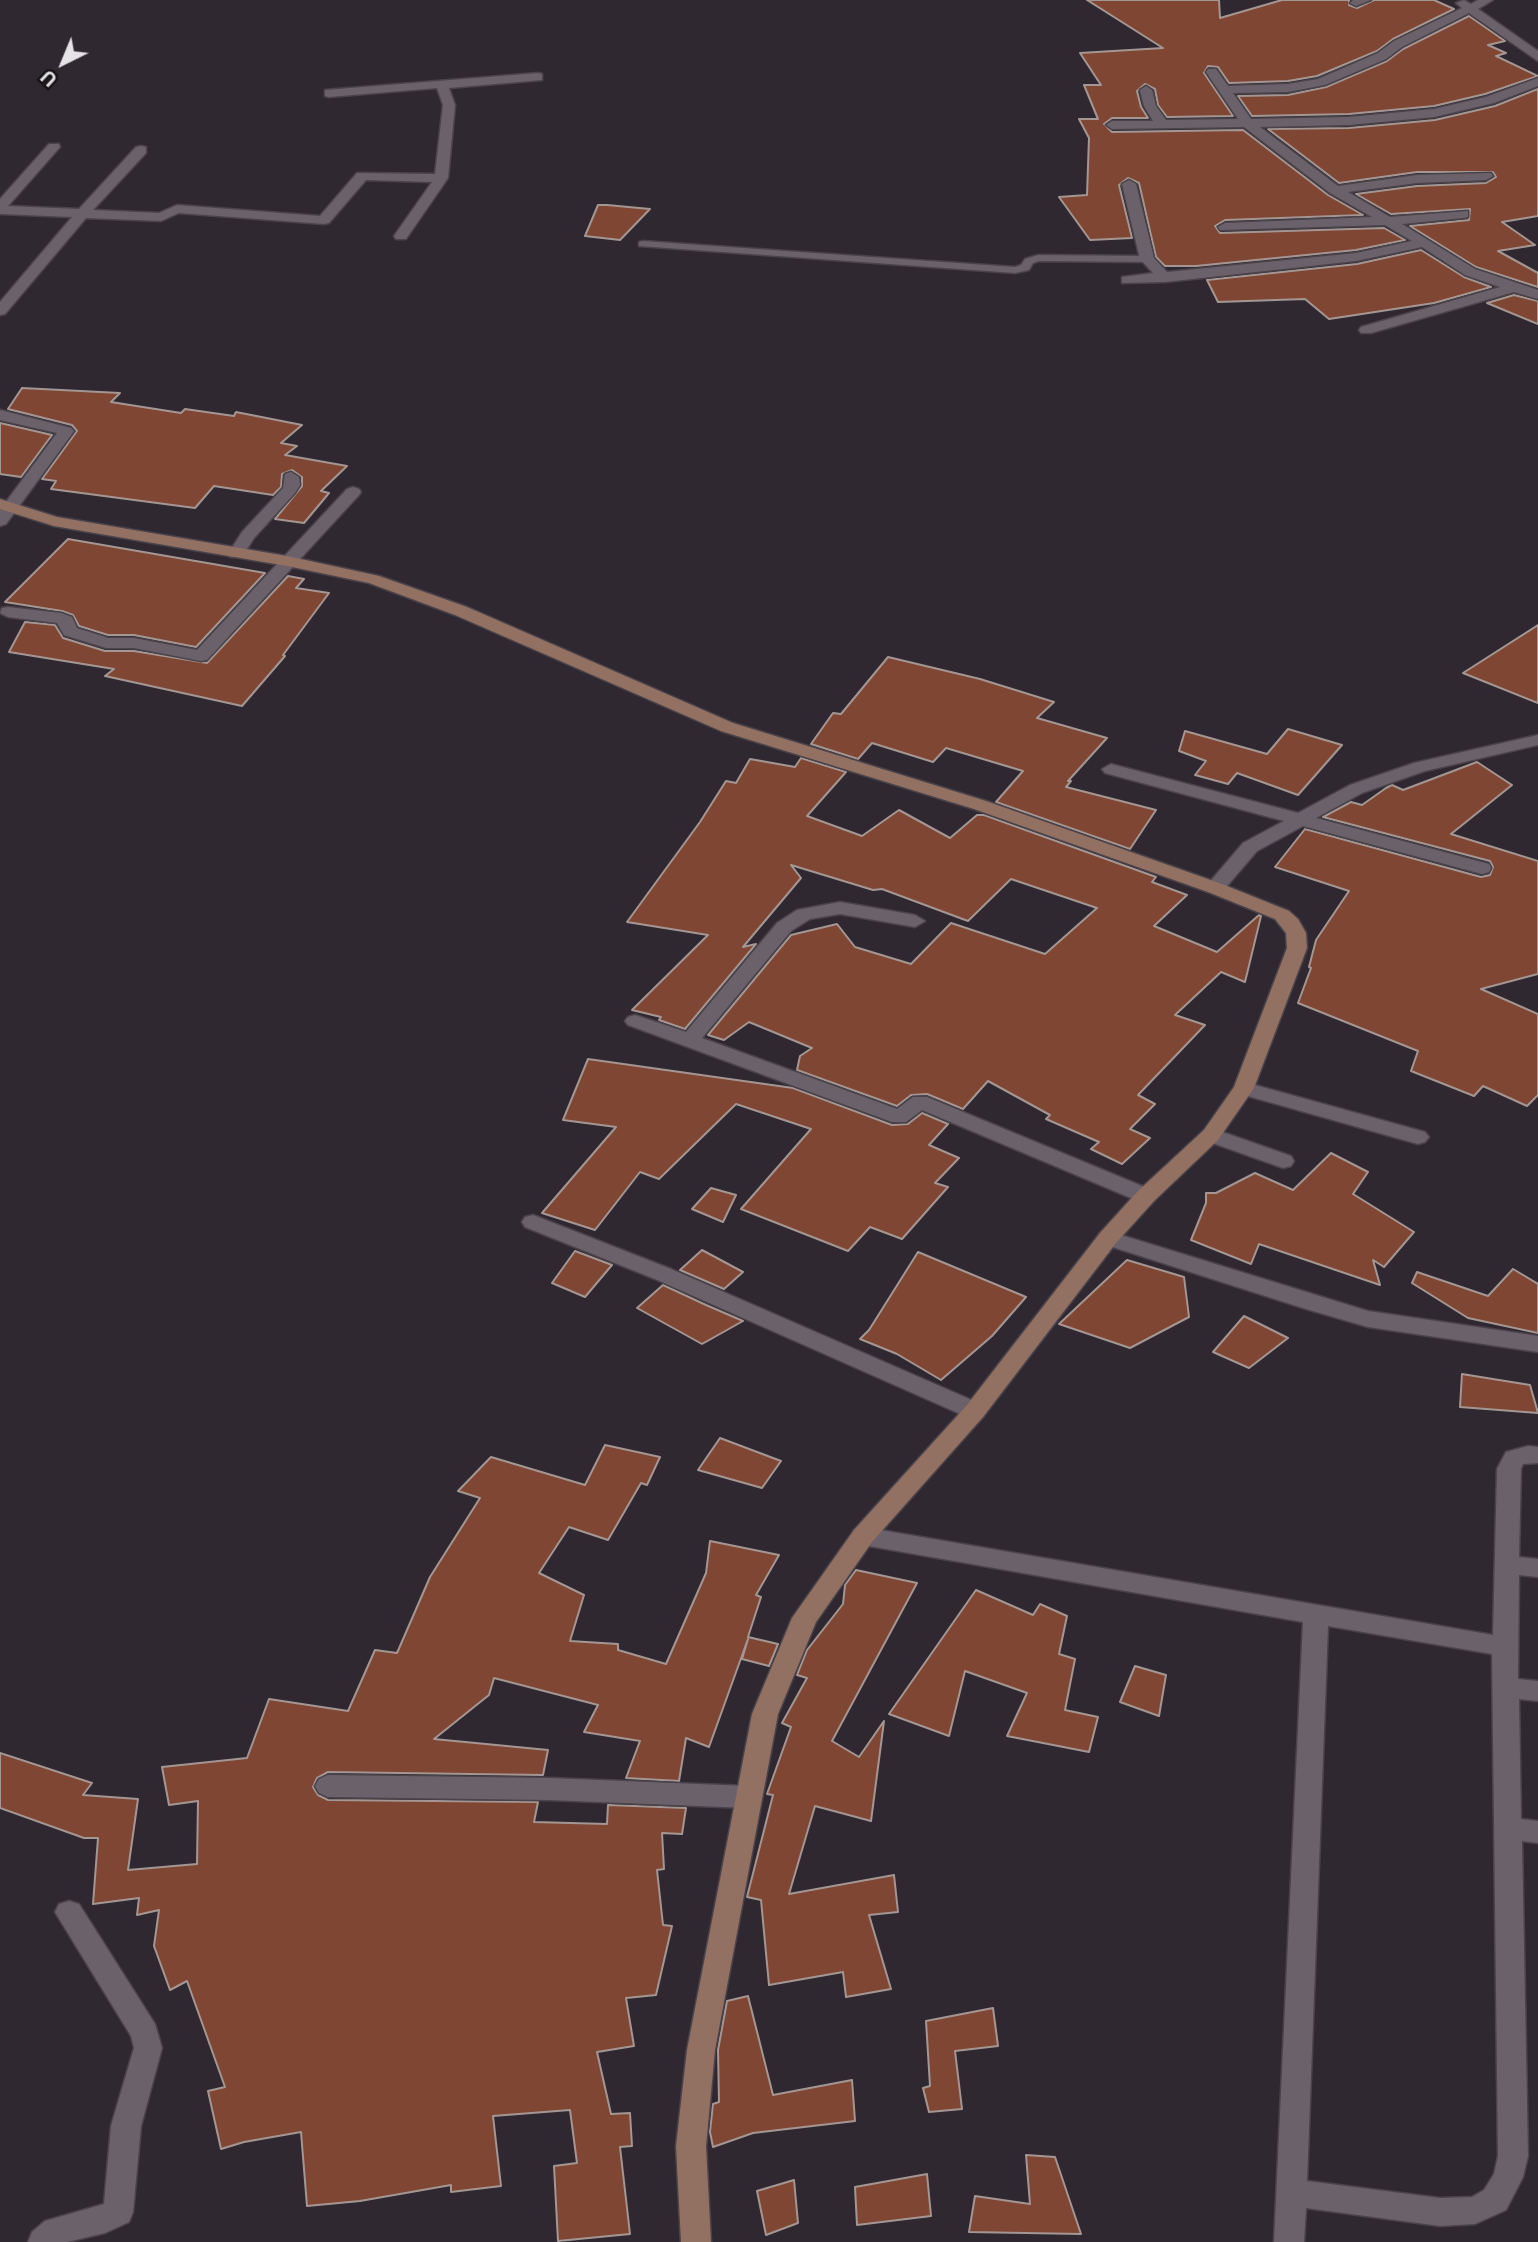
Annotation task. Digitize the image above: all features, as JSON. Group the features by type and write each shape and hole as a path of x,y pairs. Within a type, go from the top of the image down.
{"street":[{"path":"1457,0 1471,7 1538,57"},
{"path":"1226,90 1288,88 1321,82 1382,56 1398,44 1487,0"},
{"path":"1212,72 1247,123 1335,190 1470,272 1538,295"},
{"path":"330,93 538,77"},
{"path":"1112,125 1362,120 1433,113 1490,100 1538,82"},
{"path":"401,236 441,178 449,105 442,85"},
{"path":"1146,90 1150,106 1161,123"},
{"path":"0,209 54,147"},
{"path":"0,311 83,213 141,150"},
{"path":"0,209 161,217 177,209 324,220 362,176 441,178"},
{"path":"1335,190 1417,179 1486,176"},
{"path":"1129,184 1147,259 1165,278"},
{"path":"1225,228 1386,221 1463,214"},
{"path":"1127,281 1356,257 1424,242"},
{"path":"1366,330 1512,287 1538,283"},
{"path":"0,415 66,431 3,511 287,561 373,579 461,611 727,727 968,801 1215,888 1282,915 1291,923 1296,933 1297,948 1244,1087 1211,1135 1146,1196 1108,1238 975,1410 863,1536 805,1618 765,1714 701,2050 691,2146 696,2242"},
{"path":"236,554 248,535 289,490 292,485 291,477"},
{"path":"8,612 61,618 66,621 70,631 106,643 142,644 201,656 353,492"},
{"path":"1215,888 1250,847 1356,789 1420,767 1538,740"},
{"path":"1111,769 1482,868"},
{"path":"690,1040 784,928 804,915 840,908 915,921"},
{"path":"635,1021 899,1117 920,1102 1146,1196"},
{"path":"1244,1087 1418,1137"},
{"path":"1211,1135 1283,1161"},
{"path":"533,1222 663,1274 975,1410"},
{"path":"1108,1238 1368,1319 1538,1344"},
{"path":"1292,2193 1440,2212 1475,2210 1495,2200 1508,2177 1513,2155 1505,1647 1508,1469 1514,1458 1528,1454 1538,1455"},
{"path":"863,1536 1505,1647"},
{"path":"1506,1565 1538,1569"},
{"path":"1289,2242 1316,1615"},
{"path":"1506,1688 1538,1692"},
{"path":"328,1786 549,1788 748,1797"},
{"path":"1508,1829 1538,1832"},
{"path":"43,2242 56,2231 118,2212 126,2126 148,2048 145,2033 69,1912"}],"lane":[{"path":"643,244 1015,270 1025,268 1029,261 1038,258 1147,259"}],"building":[{"path":"1087,0 1219,0 1220,18 1282,0 1349,0 1349,5 1357,8 1374,0 1434,0 1454,9 1393,39 1377,51 1317,76 1288,81 1229,83 1218,67 1208,66 1204,73 1233,116 1167,117 1158,105 1155,89 1145,84 1137,91 1141,107 1148,118 1112,118 1104,124 1112,132 1243,130 1328,195 1363,215 1225,220 1215,226 1220,233 1384,228 1405,240 1356,250 1196,266 1165,266 1156,257 1139,183 1128,178 1119,185 1132,238 1090,240 1059,197 1087,195 1089,138 1079,119 1098,119 1084,85 1101,85 1080,53 1163,48"},
{"path":"1469,16 1505,41 1488,45 1506,53 1496,56 1538,76 1485,94 1434,106 1349,114 1252,116 1238,96 1288,95 1326,87 1387,61 1403,49"},
{"path":"1538,89 1538,216 1502,222 1535,245 1498,251 1538,273 1538,287 1476,267 1410,226 1469,220 1470,209 1391,214 1356,194 1417,186 1486,183 1496,177 1493,172 1417,172 1339,183 1268,129 1349,128 1435,120 1495,106"},
{"path":"598,205 650,209 620,240 585,236"},
{"path":"1421,250 1464,277 1491,287 1434,303 1329,319 1305,299 1218,302 1207,280 1357,264"},
{"path":"1514,295 1538,301 1538,324 1487,303"},
{"path":"22,388 120,393 111,402 181,413 185,409 234,416 236,412 302,425 281,443 297,446 285,455 347,466 321,491 329,493 304,523 275,519 302,486 302,477 292,470 282,474 281,487 273,495 214,486 195,508 51,489 56,481 42,479 77,431 72,425 8,409"},
{"path":"0,423 52,435 21,477 0,474"},
{"path":"68,539 265,573 196,647 134,635 108,635 79,626 73,615 62,611 5,602"},
{"path":"288,576 304,579 296,588 329,593 283,655 285,656 242,706 105,676 114,669 9,652 25,622 55,625 63,638 105,651 134,651 207,663"},
{"path":"1538,625 1538,703 1463,673"},
{"path":"888,657 980,679 1054,702 1037,718 1107,738 1068,781 1071,781 1066,787 1156,810 1130,849 996,802 1023,771 946,748 933,762 872,743 858,759 811,744 833,713 841,714"},
{"path":"1288,729 1342,745 1298,795 1237,773 1228,784 1195,775 1206,761 1179,751 1185,731 1267,754"},
{"path":"801,758 846,772 807,816 862,836 899,810 950,838 977,815 984,815 1156,877 1152,882 1187,895 1154,926 1217,952 1261,916 1245,982 1221,972 1175,1015 1205,1025 1138,1095 1155,1104 1130,1129 1150,1138 1122,1164 1091,1149 1099,1142 1046,1119 1050,1115 988,1081 963,1109 927,1094 911,1095 897,1106 797,1070 800,1056 812,1048 749,1022 724,1040 708,1035 791,935 837,924 855,947 911,964 951,923 1045,954 1097,908 1011,879 968,921 882,889 873,890 791,865 801,878 743,947 756,944 685,1029 659,1020 661,1017 632,1010 708,935 627,922 700,822 726,781 736,783 750,759 795,767"},
{"path":"1477,762 1512,785 1451,834 1538,861 1538,974 1481,989 1538,1014 1538,1095 1527,1106 1483,1086 1474,1096 1411,1071 1418,1051 1298,1003 1311,968 1309,967 1316,940 1349,891 1275,867 1305,829 1481,877 1490,875 1493,867 1490,861 1323,817 1351,802 1362,805 1392,785 1403,790"},
{"path":"588,1059 793,1088 892,1125 908,1124 922,1113 948,1124 929,1145 959,1158 935,1183 948,1187 902,1239 870,1227 848,1251 741,1209 811,1129 736,1104 659,1179 640,1172 595,1230 542,1213 616,1127 563,1120"},
{"path":"1331,1153 1368,1172 1353,1194 1414,1232 1384,1267 1373,1260 1380,1285 1259,1244 1251,1264 1191,1240 1206,1203 1206,1193 1216,1193 1255,1173 1293,1190"},
{"path":"711,1188 736,1195 723,1222 692,1209"},
{"path":"702,1250 743,1272 724,1289 680,1270"},
{"path":"575,1251 612,1265 585,1297 552,1283"},
{"path":"918,1252 1026,1297 992,1336 941,1380 897,1354 860,1339 869,1330"},
{"path":"1127,1260 1184,1277 1189,1317 1130,1348 1059,1324"},
{"path":"1513,1269 1538,1284 1538,1333 1468,1318 1412,1283 1417,1272 1488,1296"},
{"path":"663,1285 743,1321 702,1344 637,1308"},
{"path":"1244,1316 1288,1338 1249,1368 1213,1352"},
{"path":"1462,1374 1530,1385 1538,1413 1460,1407"},
{"path":"720,1438 781,1461 762,1488 698,1470"},
{"path":"605,1445 660,1457 647,1485 641,1483 608,1540 569,1527 539,1573 584,1595 570,1641 618,1644 618,1650 666,1664 706,1573 710,1541 779,1555 756,1595 761,1597 748,1637 778,1644 769,1666 742,1659 748,1639 709,1747 686,1738 679,1781 626,1778 640,1741 584,1732 598,1705 494,1678 489,1695 434,1739 548,1750 543,1775 328,1772 317,1778 313,1787 318,1795 328,1800 538,1802 534,1822 607,1824 608,1805 686,1808 682,1834 662,1833 664,1869 657,1870 663,1925 672,1926 656,1995 626,1998 634,2046 597,2052 611,2114 630,2113 632,2146 620,2147 630,2234 558,2241 554,2166 577,2163 570,2110 493,2116 501,2186 451,2192 451,2185 360,2201 307,2206 301,2132 221,2149 208,2091 225,2087 187,1981 170,1990 154,1946 159,1910 137,1915 139,1898 93,1904 98,1838 84,1838 0,1808 0,1753 92,1783 83,1795 138,1799 128,1870 197,1864 198,1801 169,1805 162,1767 247,1758 269,1699 348,1711 375,1650 397,1653 430,1577 480,1498 458,1491 491,1457 585,1485"},
{"path":"856,1570 917,1583 832,1741 859,1757 884,1721 871,1821 815,1806 789,1894 894,1875 898,1912 869,1915 891,1989 846,1997 843,1972 769,1985 761,1900 747,1897 773,1795 767,1794 791,1727 782,1723 807,1678 797,1675 807,1650 843,1604 845,1585"},
{"path":"976,1590 1033,1615 1040,1604 1067,1616 1059,1654 1075,1659 1065,1710 1098,1717 1089,1752 1007,1736 1027,1693 965,1671 949,1736 889,1714"},
{"path":"1135,1666 1166,1675 1159,1716 1120,1702"},
{"path":"748,1996 773,2095 852,2080 855,2121 753,2133 713,2147 710,2132 713,2104 719,2102 718,2050 727,2001"},
{"path":"993,2008 998,2046 955,2051 962,2109 929,2112 923,2088 930,2086 926,2021"},
{"path":"1026,2155 1055,2157 1081,2234 969,2232 975,2196 1030,2204"},
{"path":"927,2174 931,2216 857,2225 855,2187"},
{"path":"794,2180 798,2223 766,2235 757,2191"}]}
